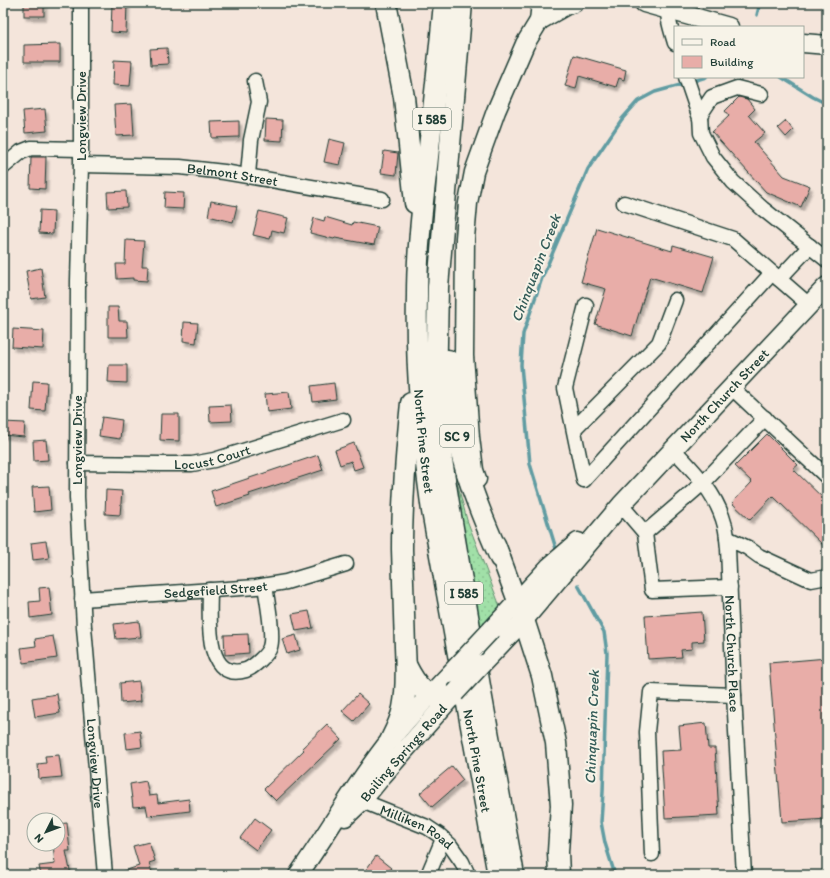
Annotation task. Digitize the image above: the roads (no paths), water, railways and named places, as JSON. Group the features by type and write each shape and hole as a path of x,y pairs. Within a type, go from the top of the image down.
{"highway":[{"path":"386,3 404,97 420,236"},
{"name":"North Pine Street","path":"444,3 420,236 416,296 420,404 432,511 498,875"},
{"name":"North Pine Street","path":"462,3 438,287 436,396 442,460 474,653 514,875"},
{"name":"SC 9","path":"438,308 447,338 453,417 466,473 502,563"},
{"path":"391,739 399,722 403,707 406,665 402,549 404,468 417,350"},
{"path":"520,611 542,676 556,743 562,805 558,852 559,875"},
{"path":"406,665 419,688 430,695 439,698 454,695"}],"main road":[{"path":"540,3 539,21 525,44 496,111 474,172 468,202 465,238 464,356 474,470 502,563 522,575 543,574"},
{"path":"539,21 567,5 574,3"},
{"path":"644,3 668,6 726,26"},
{"path":"804,43 827,45"},
{"name":"North Church Street","path":"475,660 492,629 520,611 827,286"},
{"name":"North Church Street","path":"475,660 500,646 543,574 621,505"},
{"name":"SC 9","path":"502,563 520,611"},
{"name":"Boiling Springs Road","path":"304,873 322,841 357,796 391,739 450,674 475,660"},
{"name":"Boiling Springs Road","path":"357,796 383,775 454,695 475,660"}],"street":[{"name":"Longview Drive","path":"81,3 77,497 82,599 105,875"},
{"path":"668,6 668,19 674,40"},
{"path":"248,175 251,140 259,102 255,81"},
{"path":"689,84 700,118 701,133 713,157 733,182 763,209 827,260"},
{"path":"700,118 700,115 712,97 737,88 761,94"},
{"path":"3,167 21,152 31,148 80,149"},
{"name":"Belmont Street","path":"80,165 180,167 248,175 382,199"},
{"path":"624,203 733,239 809,305"},
{"path":"586,305 565,388 584,480 776,276 810,246"},
{"path":"574,429 659,343 675,300"},
{"path":"731,387 827,477"},
{"path":"644,533 704,482 765,418"},
{"name":"Locust Court","path":"77,463 192,464 214,460 343,420"},
{"name":"North Church Place","path":"673,449 704,482 719,506 725,526 730,587 734,695 744,875"},
{"path":"621,505 644,533 652,590 730,587"},
{"path":"727,538 748,548 759,556 811,580 827,577"},
{"name":"Sedgefield Street","path":"82,599 265,586 286,582 346,564"},
{"path":"210,590 211,645 218,663 226,670 237,672 248,669 260,661 270,648 272,639 265,586"},
{"path":"652,854 647,732 651,692 734,695"},
{"name":"Milliken Road","path":"357,796 428,828 450,845 462,862 468,875"},
{"path":"428,875 443,839"}],"waterway":[{"name":"Chinquapin Creek","path":"757,15 760,3"},
{"name":"Chinquapin Creek","path":"690,82 703,78"},
{"path":"783,78 827,104"},
{"name":"Chinquapin Creek","path":"557,552 530,464 521,365 523,334 542,278 588,169 622,119 638,101 655,92 684,84"},
{"name":"Chinquapin Creek","path":"578,585 604,632 607,653 601,822 605,843 615,875"}]}
